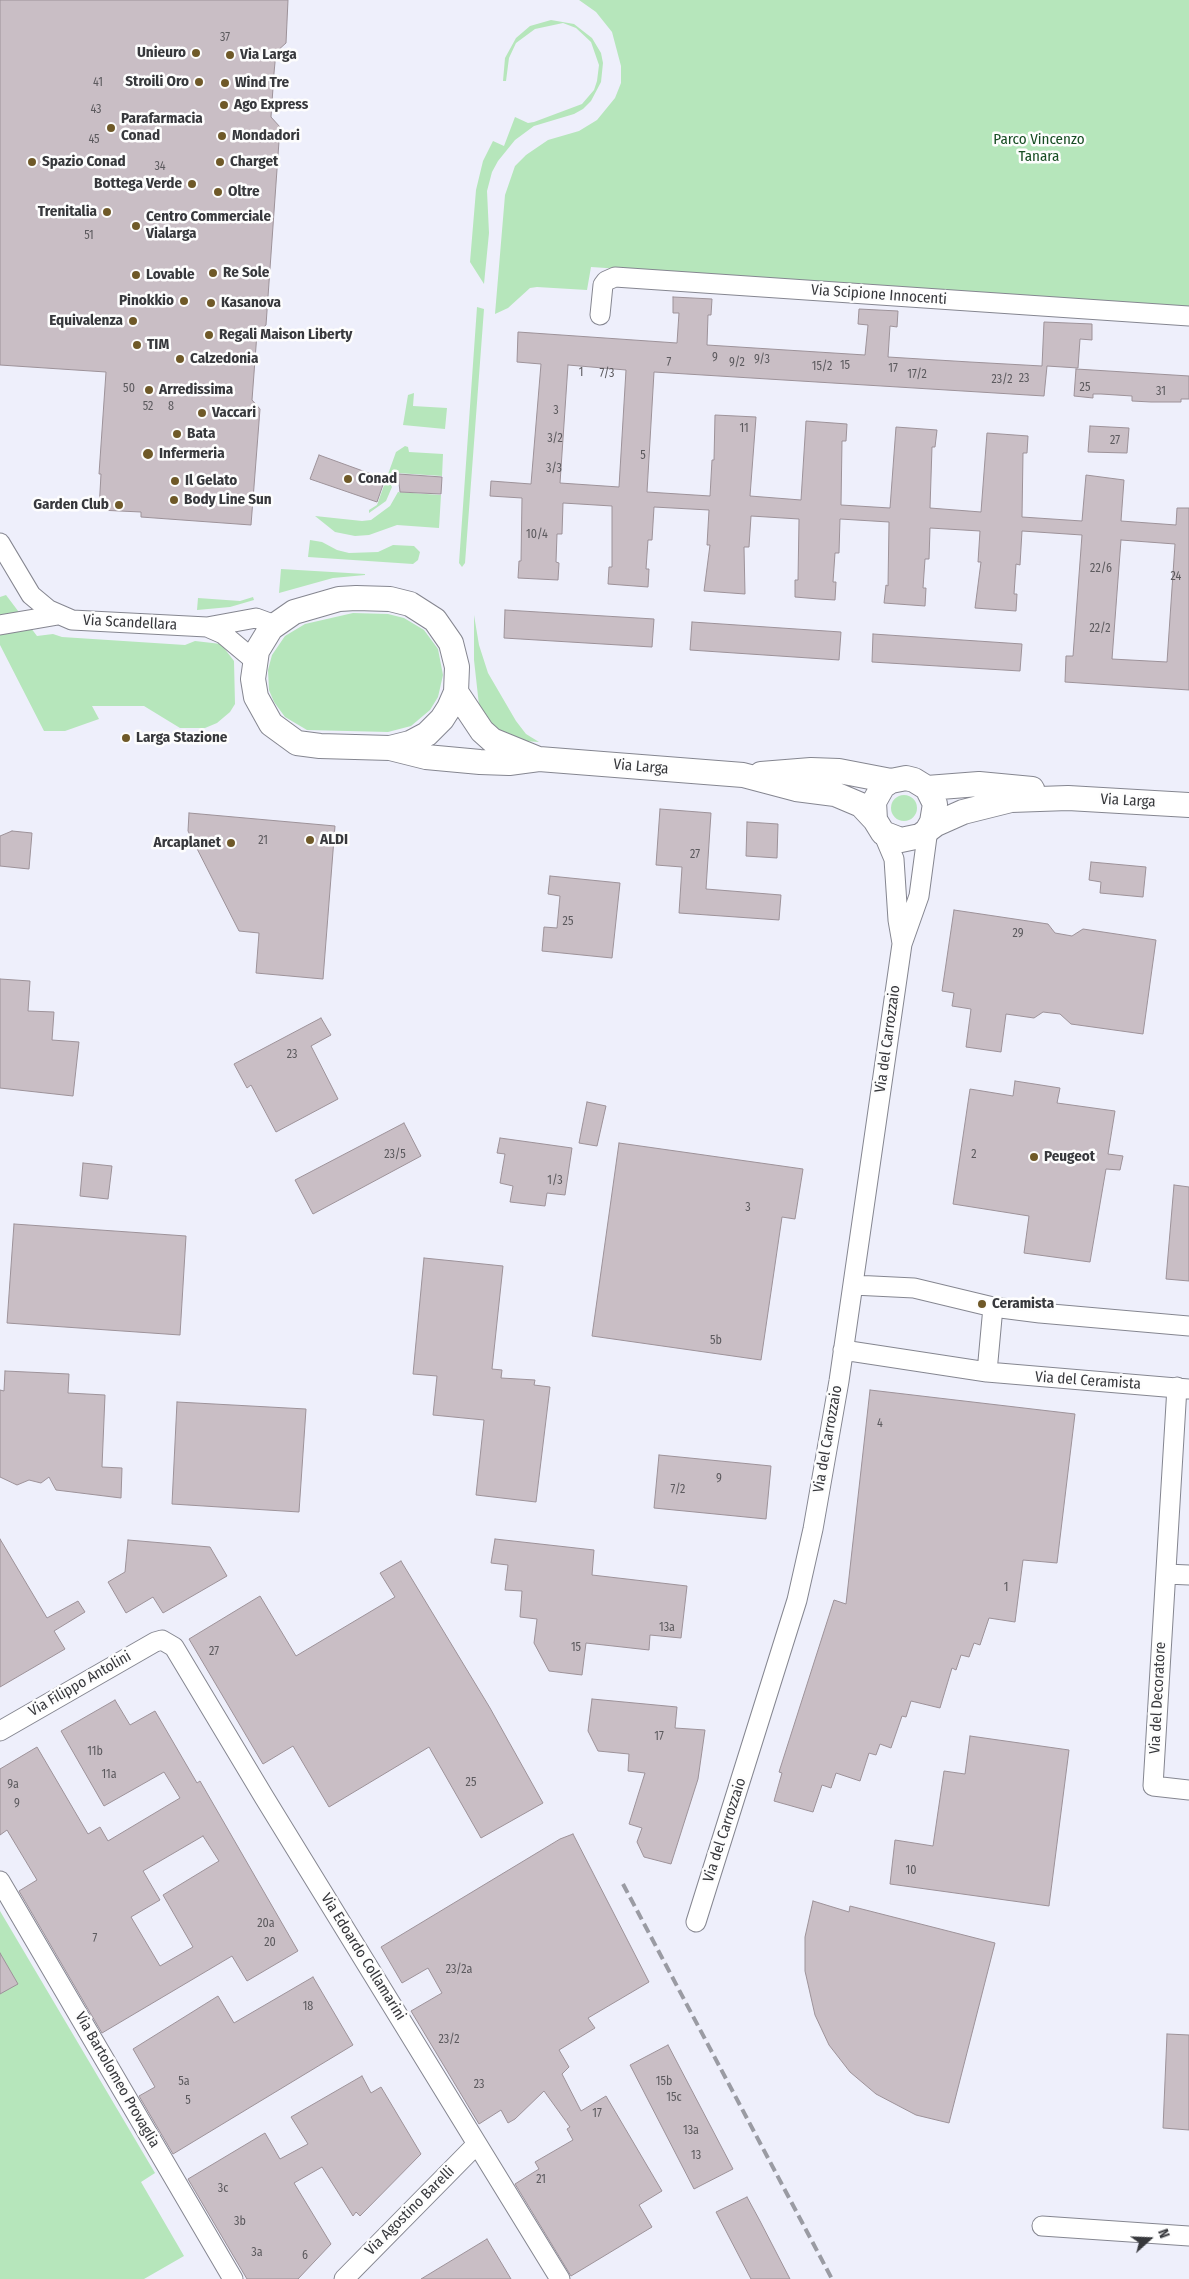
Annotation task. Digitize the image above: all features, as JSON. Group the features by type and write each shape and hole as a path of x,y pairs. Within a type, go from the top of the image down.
{"main road":[{"path":"339,599 390,599 410,604 435,620 451,643 458,666 456,692 449,708 436,727 419,739 390,748 297,743 283,734 265,717 256,697 253,679 254,660 260,644 275,625 303,608 339,599"},
{"name":"Via Larga","path":"456,692 482,731 492,740 539,759"},
{"name":"Via Larga","path":"390,748 426,757 480,762 509,763 539,759 743,775 811,770 847,772 891,781 898,779 914,780 927,788 979,784 1011,786 1068,798"},
{"name":"Via Larga","path":"743,775 796,789 835,794 861,806 879,826 901,840 920,836 928,829 980,806 1011,800 1068,798 1189,805"},
{"path":"879,826 873,811 877,793 891,781"},
{"path":"927,788 934,804 932,822 928,829"}],"street":[{"name":"Via Scipione Innocenti","path":"600,315 603,285 606,281 615,278 1189,316"},
{"name":"Via Scandellara","path":"0,543 31,595 58,615 89,622 207,626 256,618 275,625"},
{"path":"0,624 58,615"},
{"name":"Via Scandellara","path":"207,626 223,634 254,660"},
{"name":"Via del Carrozzaio","path":"879,826 894,859 898,920 902,944"},
{"name":"Via del Carrozzaio","path":"696,1922 798,1600 813,1529 843,1350 902,944 918,896 928,829"},
{"path":"852,1285 914,1288 992,1307 1189,1326"},
{"path":"987,1372 992,1307"},
{"name":"Via del Ceramista","path":"843,1350 987,1372 1183,1388"},
{"name":"Via del Decoratore","path":"1183,1388 1166,1574 1153,1786 1189,1790"},
{"path":"1166,1574 1189,1575"},
{"name":"Via Filippo Antolini","path":"0,1731 147,1645 162,1640"},
{"name":"Via Edoardo Collamarini","path":"162,1640 174,1647 180,1656 560,2279"},
{"name":"Via Bartolomeo Provaglia","path":"0,1881 233,2279"},
{"name":"Via Agostino Barelli","path":"344,2279 477,2144"},
{"path":"1042,2226 1189,2236"}],"green space":[{"name":"Parco Vincenzo Tanara","path":"579,0 1189,0 1189,307 591,267 587,290 530,288 508,308 495,314 505,195 515,166 526,155 548,140 579,131 597,120 615,98 621,83 621,66 612,32 596,12"},
{"path":"551,20 574,24 592,38 601,53 603,63 601,82 591,101 583,109 574,114 534,126 515,140 498,161 492,172 487,191 489,233 484,284 470,262 476,190 483,161 493,141 504,146 515,117 528,123 534,122 582,104 594,90 597,81 599,65 591,42 576,28 563,23 535,29 516,43 509,58 506,81 503,81 505,58 516,38 530,26"},
{"path":"477,307 484,309 465,563 462,567 459,563"},
{"path":"414,393 413,406 447,408 445,429 403,425 408,395"},
{"path":"405,446 408,447 409,452 443,454 442,476 397,473 397,478 393,477 389,481 392,487 386,501 369,513 369,510 377,505 396,452"},
{"path":"398,492 441,495 439,528 397,525 369,535 355,536 335,532 315,516 362,521 371,520 390,506"},
{"path":"310,540 322,542 337,550 349,553 378,552 393,545 414,546 420,552 418,560 413,564 308,557"},
{"path":"281,569 365,575 333,578 279,593"},
{"path":"6,595 37,636 53,634 62,637 185,645 195,641 221,644 234,661 235,704 230,712 217,723 205,728 180,728 144,706 92,706 99,719 65,731 44,731 0,645 0,597"},
{"path":"253,597 254,600 230,607 197,610 198,598 240,601"},
{"path":"353,613 388,614 404,618 424,630 438,649 443,675 438,697 430,710 411,726 388,732 307,730 285,717 274,702 269,690 268,670 272,655 285,636 305,624"},
{"path":"474,615 479,645 488,673 516,721 526,734 539,742 525,741 494,729 479,705 474,660"},
{"path":"904,795 913,799 917,808 913,817 904,821 895,817 891,808 895,799"},
{"path":"0,1911 155,2173 141,2182 184,2256 144,2279 0,2279"}],"building":[{"name":"Centro Commerciale Vialarga","path":"0,0 288,0 286,43 276,52 274,73 271,117 280,127 266,325 257,333 252,400 260,409 251,525 141,517 141,512 99,510 101,474 99,474 106,372 0,365"},
{"path":"673,297 712,299 711,315 708,315 707,345 865,355 868,325 858,324 859,309 898,311 897,327 890,326 888,357 1042,366 1044,322 1092,324 1092,340 1080,339 1078,368 1047,366 1044,396 654,372 647,492 710,496 712,460 714,460 715,415 756,417 750,496 801,500 806,421 847,424 846,441 842,441 841,505 890,508 896,427 937,430 935,447 932,447 930,508 981,512 987,433 1028,436 1027,453 1023,453 1022,517 1082,521 1086,475 1124,480 1121,521 1176,525 1177,508 1189,508 1189,690 1065,682 1066,656 1073,656 1082,535 1022,531 1020,565 1016,564 1014,594 1017,594 1016,611 975,608 981,562 978,562 980,531 930,528 929,559 925,559 923,588 926,588 925,606 884,603 886,585 888,586 889,522 840,519 839,553 835,553 833,582 836,582 835,600 795,597 795,580 798,580 799,519 751,516 749,547 744,547 745,594 704,591 710,545 707,545 709,510 654,507 652,540 648,540 646,569 649,569 648,587 608,584 609,567 612,567 612,506 563,503 562,534 557,534 556,562 559,563 558,580 518,578 519,561 521,561 522,498 490,496 491,481 531,484 541,364 517,362 518,332 677,343 679,313 673,313","holes":["568,365 626,370 619,487 560,483","1121,540 1175,544 1167,662 1112,659"]},
{"path":"1076,369 1189,376 1189,399 1181,399 1181,402 1151,402 1132,401 1132,396 1093,394 1093,398 1074,396"},
{"path":"1090,426 1129,428 1127,453 1088,452"},
{"name":"Conad","path":"319,455 385,479 377,502 310,479"},
{"path":"398,474 442,477 441,494 400,492"},
{"path":"505,610 654,619 652,647 504,638"},
{"path":"692,622 841,632 839,660 690,650"},
{"path":"873,634 1022,644 1020,671 872,662"},
{"path":"660,809 711,813 706,889 781,895 779,920 679,913 682,867 656,865"},
{"path":"189,813 335,826 323,979 256,973 259,933 239,931 188,831"},
{"path":"747,822 778,824 777,858 746,856"},
{"path":"12,831 32,833 29,869 0,866 0,836"},
{"path":"1091,862 1146,867 1143,897 1100,893 1101,882 1089,880"},
{"path":"550,876 620,883 612,958 542,951 544,927 557,928 560,896 548,894"},
{"path":"954,910 1048,924 1055,933 1072,936 1083,929 1156,940 1143,1034 1071,1024 1060,1014 1043,1012 1034,1018 1006,1014 1001,1052 966,1047 971,1009 952,1006 954,993 942,991"},
{"path":"0,979 30,981 28,1011 54,1012 52,1040 79,1042 73,1096 0,1088"},
{"path":"321,1018 331,1035 311,1046 338,1099 276,1132 251,1085 247,1088 234,1064"},
{"name":"Peugeot","path":"1015,1081 1060,1088 1057,1103 1115,1111 1108,1154 1123,1156 1120,1170 1106,1169 1090,1262 1024,1253 1029,1216 953,1204 970,1089 1013,1096"},
{"path":"587,1102 606,1106 597,1146 579,1143"},
{"path":"404,1123 421,1156 313,1214 295,1180"},
{"path":"500,1138 572,1148 565,1195 547,1193 545,1206 510,1202 513,1186 500,1183 505,1154 497,1153"},
{"path":"619,1143 803,1169 795,1219 782,1217 761,1360 592,1336"},
{"path":"83,1163 112,1166 108,1199 80,1196"},
{"path":"1174,1185 1189,1187 1189,1281 1166,1279"},
{"path":"14,1224 186,1236 180,1335 7,1323"},
{"path":"424,1258 503,1266 492,1369 502,1370 501,1378 535,1380 534,1385 550,1387 536,1502 476,1495 484,1420 433,1415 437,1376 413,1374"},
{"path":"5,1371 69,1374 68,1393 105,1395 102,1467 122,1468 121,1498 56,1490 49,1477 41,1483 29,1480 17,1485 0,1477 0,1390 4,1391"},
{"path":"870,1390 1075,1414 1057,1563 1023,1560 1015,1622 989,1618 980,1645 974,1643 969,1657 961,1655 956,1670 952,1668 940,1708 911,1701 906,1717 902,1716 891,1748 880,1744 876,1755 869,1753 860,1781 836,1773 831,1788 822,1785 813,1812 774,1801 782,1773 779,1772 834,1600 846,1604"},
{"path":"177,1402 306,1409 299,1512 172,1504"},
{"path":"659,1455 771,1466 766,1519 654,1508"},
{"path":"0,1539 47,1618 78,1601 85,1612 54,1631 65,1649 0,1687"},
{"path":"495,1539 594,1550 592,1575 687,1586 681,1638 650,1635 649,1650 586,1643 582,1675 549,1671 534,1643 537,1619 520,1617 522,1591 505,1590 508,1565 491,1563"},
{"path":"128,1540 210,1547 227,1576 163,1613 153,1597 126,1613 108,1582 125,1572"},
{"path":"401,1561 490,1708 543,1803 481,1838 429,1747 329,1807 293,1746 263,1764 189,1639 260,1596 296,1656 395,1597 380,1573"},
{"path":"592,1699 677,1707 675,1728 705,1730 698,1779 671,1864 644,1857 637,1842 642,1828 629,1824 645,1773 628,1771 629,1754 598,1751 588,1731"},
{"path":"115,1700 130,1725 155,1711 197,1783 200,1781 298,1951 247,1981 232,1956 102,2033 19,1891 37,1880 7,1830 0,1835 0,1769 37,1747 88,1834 100,1827 108,1841 180,1798 164,1772 104,1806 61,1731","holes":["203,1836 219,1861 163,1895 193,1947 160,1966 131,1917 160,1900 143,1871"]},
{"path":"970,1736 1069,1750 1049,1906 890,1884 895,1840 933,1846 944,1771 965,1774"},
{"path":"573,1834 649,1982 588,2018 595,2028 559,2050 569,2067 562,2074 581,2111 606,2096 662,2191 639,2205 652,2227 571,2276 515,2184 539,2169 535,2162 573,2140 567,2129 570,2127 544,2091 515,2119 508,2123 501,2110 479,2124 411,2011 442,1993 428,1968 402,1983 381,1947 560,1839"},
{"path":"813,1901 849,1912 850,1906 995,1943 949,2123 916,2115 876,2094 850,2072 829,2045 815,2015 805,1971 805,1937"},
{"path":"0,1953 18,1984 0,1994"},
{"path":"313,1977 353,2045 173,2154 139,2096 155,2087 133,2049 218,1996 234,2023"},
{"path":"1167,2034 1189,2035 1189,2130 1163,2128"},
{"path":"668,2045 733,2169 694,2189 630,2065"},
{"path":"362,2076 371,2093 381,2087 421,2154 360,2216 356,2212 353,2216 322,2167 294,2183 331,2244 298,2279 247,2279 188,2179 265,2133 280,2159 308,2144 291,2117"},
{"path":"747,2197 790,2279 751,2279 716,2212"},
{"path":"487,2239 511,2279 421,2279"}],"railway":[{"path":"623,1884 832,2279"}],"place":[{"name":"Unieuro","path":"196,53"},
{"name":"Via Larga","path":"230,55"},
{"name":"Stroili Oro","path":"199,82"},
{"name":"Wind Tre","path":"225,83"},
{"name":"Ago Express","path":"224,105"},
{"name":"Parafarmacia Conad","path":"111,128"},
{"name":"Mondadori","path":"222,136"},
{"name":"Spazio Conad","path":"32,162"},
{"name":"Charget","path":"220,162"},
{"name":"Bottega Verde","path":"192,184"},
{"name":"Oltre","path":"218,192"},
{"name":"Trenitalia","path":"107,212"},
{"name":"Centro Commerciale Vialarga","path":"136,226"},
{"name":"Re Sole","path":"213,273"},
{"name":"Lovable","path":"136,275"},
{"name":"Pinokkio","path":"184,301"},
{"name":"Kasanova","path":"211,303"},
{"name":"Equivalenza","path":"133,321"},
{"name":"Regali Maison Liberty","path":"209,335"},
{"name":"TIM","path":"137,345"},
{"name":"Calzedonia","path":"180,359"},
{"name":"Arredissima","path":"149,390"},
{"name":"Vaccari","path":"202,413"},
{"name":"Bata","path":"177,434"},
{"name":"Infermeria","path":"148,454"},
{"name":"Conad","path":"348,479"},
{"name":"Il Gelato","path":"175,481"},
{"name":"Body Line Sun","path":"174,500"},
{"name":"Garden Club","path":"119,505"},
{"name":"Larga Stazione","path":"126,738"},
{"name":"ALDI","path":"310,840"},
{"name":"Arcaplanet","path":"231,843"},
{"name":"Peugeot","path":"1034,1157"},
{"name":"Ceramista","path":"982,1304"}]}
